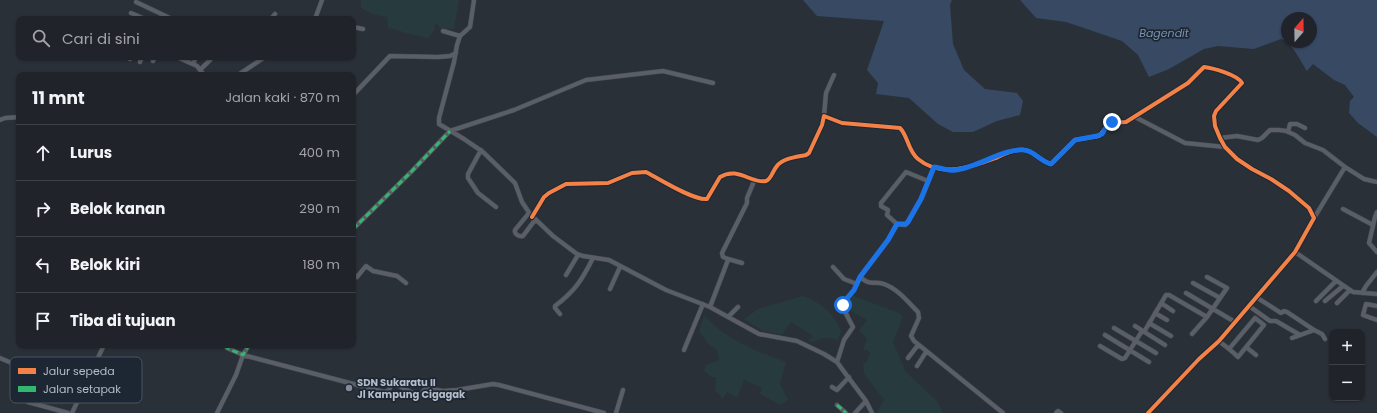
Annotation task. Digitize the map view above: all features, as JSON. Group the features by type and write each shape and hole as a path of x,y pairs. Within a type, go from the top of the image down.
{"street":[{"path":"316,16 322,0"},
{"path":"474,0 470,27 460,36 456,49 438,121 439,124 464,138 481,150 515,184 522,202 534,219 578,255 609,260 666,290 710,307 759,334 797,341 824,354 837,362 866,400 872,413"},
{"path":"136,2 165,16"},
{"path":"131,13 138,16"},
{"path":"356,28 363,29"},
{"path":"443,31 460,36"},
{"path":"356,92 390,56 450,56 456,49"},
{"path":"195,60 200,70 211,60"},
{"path":"242,72 260,60"},
{"path":"824,116 842,123 885,125 901,128 908,146 915,156 919,160 934,167 955,170 974,165 1011,151 1023,150 1030,151 1043,161 1051,164 1075,140 1102,134 1110,123 1126,122 1188,83 1206,67 1236,78 1241,82 1241,85 1216,110 1214,116 1215,126 1225,147 1236,160 1271,179 1304,202 1314,218"},
{"path":"356,226 450,131 514,110 586,80 663,72 713,83"},
{"path":"529,213 514,230 516,234 520,236 523,236 534,219 544,197 549,193 566,184 608,183 639,171 646,172 700,199 708,199 720,178 723,176 736,173 755,180 768,180 780,162 808,154 822,125 826,93 834,75"},
{"path":"0,120 16,117"},
{"path":"1134,117 1185,143 1225,147"},
{"path":"1288,132 1290,124 1297,124 1305,128"},
{"path":"1220,138 1237,136 1258,140 1270,130 1288,132 1295,135 1305,143 1323,150 1345,167 1364,178 1377,182"},
{"path":"481,150 468,174 468,178 478,193 496,207"},
{"path":"928,181 906,172 881,203 881,206 888,210 887,215 897,224 907,223 921,199 934,167"},
{"path":"1220,342 1235,322 1295,252 1345,167"},
{"path":"742,263 728,261 723,257 722,253 747,203 747,198 755,180"},
{"path":"1343,209 1373,226"},
{"path":"1376,215 1369,243 1377,252"},
{"path":"837,362 844,340 853,327 848,319 843,305 844,302 852,293 860,277 888,240 897,224"},
{"path":"1295,252 1350,290 1362,293 1377,294"},
{"path":"566,275 578,255"},
{"path":"560,314 554,307 568,293 575,290 584,277 593,258"},
{"path":"710,307 728,261"},
{"path":"356,276 366,266 378,272 398,276 406,283"},
{"path":"833,266 844,279 857,284"},
{"path":"610,289 620,267"},
{"path":"1362,293 1376,275"},
{"path":"860,277 867,283 881,283 893,288 918,312 919,316 911,336 914,342 1003,413"},
{"path":"1192,334 1207,317 1227,288 1207,277"},
{"path":"1316,301 1336,281"},
{"path":"1193,283 1220,298"},
{"path":"1325,301 1343,286"},
{"path":"1337,303 1350,290"},
{"path":"1186,293 1235,322"},
{"path":"1100,346 1124,359 1149,323 1165,296 1169,295 1207,317"},
{"path":"1256,297 1280,313"},
{"path":"1161,303 1173,311"},
{"path":"684,350 703,304"},
{"path":"1377,306 1366,304 1363,315 1377,320"},
{"path":"728,317 738,307"},
{"path":"1248,307 1270,321 1276,321 1300,335"},
{"path":"1148,413 1191,368 1220,342 1248,310 1248,307"},
{"path":"1276,321 1280,313 1284,311 1324,337"},
{"path":"1155,313 1167,320"},
{"path":"1220,342 1229,350 1238,357 1264,325 1255,318 1229,350"},
{"path":"1195,322 1200,325"},
{"path":"1149,323 1171,336"},
{"path":"1135,326 1165,345"},
{"path":"1114,328 1156,353"},
{"path":"1292,338 1314,330"},
{"path":"1106,335 1149,362"},
{"path":"908,358 918,345"},
{"path":"1246,347 1256,355"},
{"path":"227,348 243,355 384,392 388,391 393,383 419,396 426,388 457,390 493,384 604,413"},
{"path":"217,413 236,375 247,348"},
{"path":"917,366 926,352"},
{"path":"0,358 10,362"},
{"path":"832,387 837,390 849,378"},
{"path":"616,413 623,390"},
{"path":"855,413 866,400"},
{"path":"32,403 68,413"},
{"path":"72,413 77,403"},
{"path":"837,405 846,413"},
{"path":"1056,413 1058,411 1061,413"}],"green space":[{"path":"361,0 459,0 454,29 441,28 435,23 434,30 428,38 388,27 387,17 372,14 361,8"},
{"path":"851,295 899,313 903,317 893,342 906,372 937,401 943,413 876,413 884,400 864,374 863,362 866,363 870,353 867,350 863,350 867,338 859,330 867,320 849,310 846,311 845,301"},
{"path":"803,296 821,305 835,319 841,331 838,340 826,338 814,342 808,341 813,336 791,322 782,335 763,331 744,319 758,309"},
{"path":"704,315 722,331 742,344 786,362 780,384 788,400 780,405 760,394 762,388 744,380 737,398 727,392 723,399 715,390 716,377 711,377 704,371 706,365 719,360 717,350 708,344 699,331"}],"water":[{"path":"803,0 952,0 950,5 953,44 964,70 985,89 1017,93 1023,101 1020,115 997,121 973,132 953,132 938,124 909,98 876,94 878,83 867,70 884,21 817,16"},
{"name":"Bagendit","path":"1020,0 1377,0 1377,137 1358,123 1349,113 1350,101 1354,97 1345,85 1334,80 1313,64 1307,71 1292,48 1317,48 1317,12 1281,12 1281,39 1254,49 1218,46 1204,49 1169,69 1149,77 1138,55 1122,41 1066,22 1036,18"}],"marked path":[{"path":"356,226 450,131"},
{"path":"227,348 243,355 247,348"},
{"path":"837,405 846,413"}],"cycle path":[{"path":"532,217 544,197 566,184 608,183 632,173 646,172 676,189 701,199 707,199 720,177 727,174 739,174 755,180 766,181 769,179 777,166 783,161 809,153 822,125 824,116 842,123 900,128 903,131 915,156 927,165 937,168 947,170 968,167 1017,150 1031,152 1047,163 1051,164 1075,140 1099,136 1110,123 1126,122 1188,83 1204,67 1219,70 1236,77 1242,83 1216,111 1214,116 1215,126 1225,147 1237,159 1289,191 1309,208 1314,218 1295,252 1219,341 1199,359 1148,413"}],"place":[{"name":"SDN Sukaratu II Jl Kampung Cigagak","path":"349,388"}],"route":[{"path":"843,305 851,295 860,277 888,240 895,226 897,224 906,224 908,222 921,199 934,167 946,170 955,170 998,157 1011,151 1023,150 1030,151 1043,161 1051,164 1059,158 1072,142 1102,134 1108,124 1112,122"}]}
